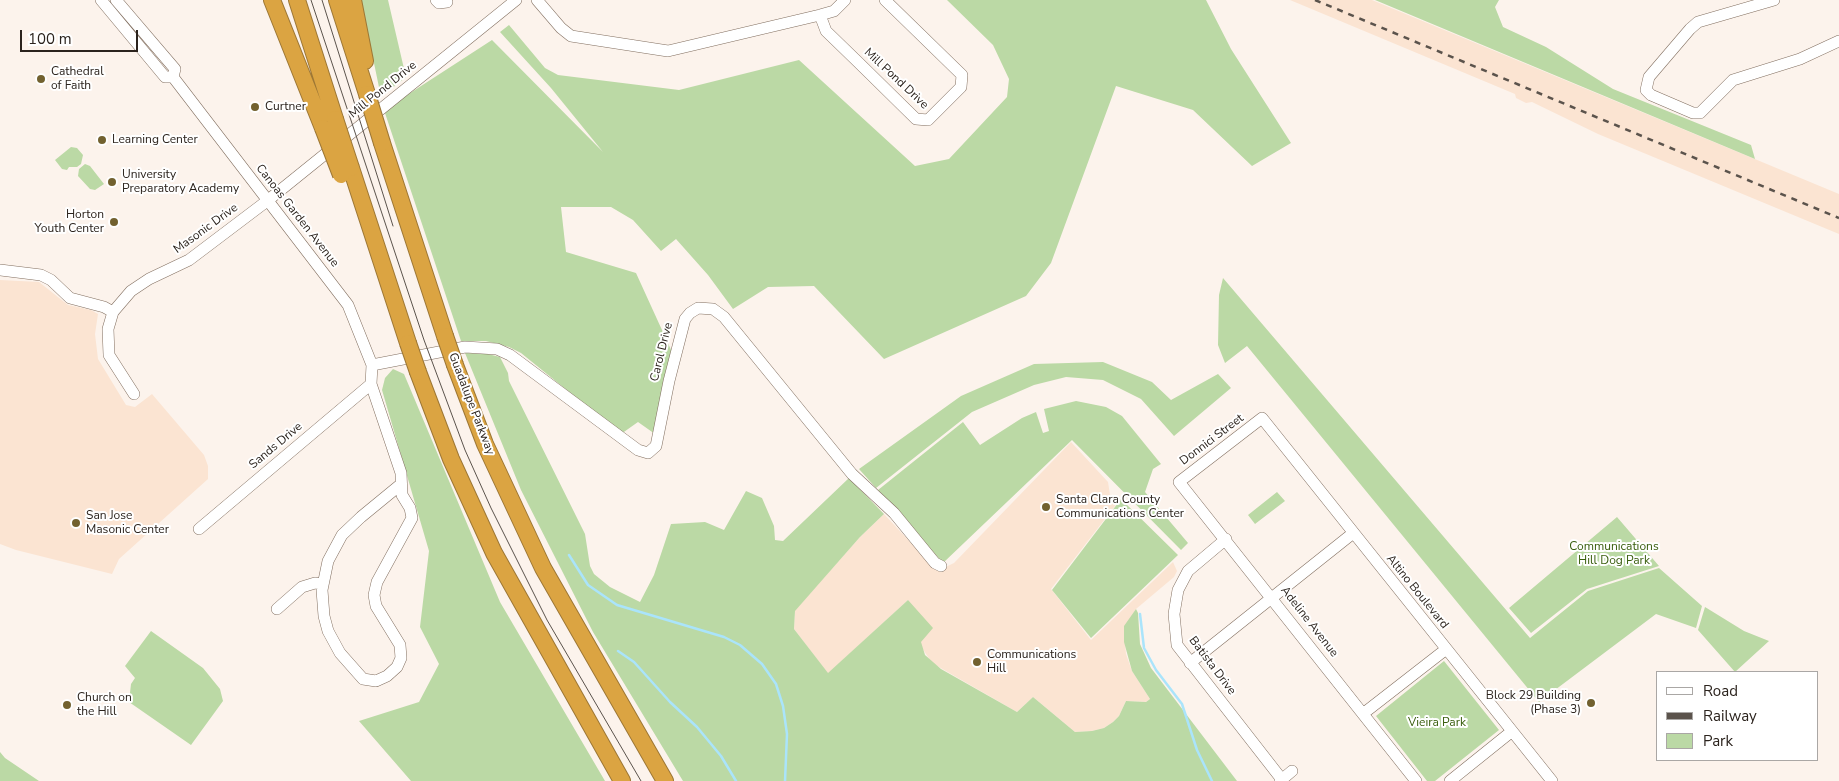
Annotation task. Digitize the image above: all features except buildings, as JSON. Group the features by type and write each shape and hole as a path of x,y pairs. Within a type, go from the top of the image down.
{"highway":[{"path":"297,0 329,123 346,172 366,216 418,372 452,459 494,553 622,781"},
{"name":"Guadalupe Parkway","path":"336,0 445,336 489,452 540,561 576,629 665,781"},
{"path":"354,0 365,60 365,87"},
{"path":"274,3 329,123"}],"street":[{"name":"Canoas Garden Avenue","path":"101,0 165,77 173,77"},
{"name":"Canoas Garden Avenue","path":"116,0 175,69 173,77"},
{"name":"Mill Pond Drive","path":"267,201 516,0"},
{"path":"537,0 561,28 571,36 668,52 820,15 834,10 846,0"},
{"name":"Mill Pond Drive","path":"820,15 826,32 916,119 928,120 961,87 962,75 885,0"},
{"path":"1774,0 1698,22 1648,77 1646,90 1651,95 1693,113 1700,113 1733,80 1800,59 1839,41"},
{"name":"Canoas Garden Avenue","path":"173,77 348,305 372,365 371,384"},
{"name":"Masonic Drive","path":"134,394 109,355 108,329 113,312 131,291 149,279 189,260 267,201"},
{"path":"0,270 41,275 51,280 70,298 104,307 113,312"},
{"name":"Carol Drive","path":"372,365 465,347 497,349 510,355 638,450 648,453 656,446 669,381 685,319 698,308 713,309 724,318 852,474 894,513 935,563 941,566"},
{"path":"371,384 401,473 400,485 412,518 376,582 374,595 376,606 400,645 402,652 397,667 387,676 376,681 363,680 340,652 328,631 324,616 323,584 328,561 342,536 361,517 400,485"},
{"name":"Sands Drive","path":"199,529 371,384"},
{"name":"Donnici Street","path":"1179,482 1262,418"},
{"name":"Altino Boulevard","path":"1262,418 1352,534 1552,781"},
{"name":"Adeline Avenue","path":"1179,482 1416,781"},
{"path":"1190,663 1352,534"},
{"name":"Batista Drive","path":"1226,539 1188,571 1178,590 1175,603 1174,630 1177,645 1281,780"},
{"path":"277,609 302,587 315,583 323,584"},
{"path":"1364,713 1445,650"},
{"path":"1450,781 1511,732"},
{"path":"1281,780 1292,771"}],"shaded area":[{"path":"1290,0 1372,0 1839,194 1839,234 1598,134 1532,102 1526,103 1516,98 1515,94"},
{"path":"0,280 39,282 68,305 91,310 98,314 95,334 98,359 126,405 135,407 152,394 204,455 208,466 208,479 119,559 112,574 16,550 0,544"},
{"path":"1071,442 1108,482 1110,495 1118,502 1051,589 1091,640 1173,562 1177,571 1174,577 1136,609 1124,630 1126,654 1132,671 1150,699 1146,702 1126,701 1119,716 1113,722 1104,728 1092,731 1075,732 1033,697 1017,712 932,663 922,648 908,600 828,674 794,629 795,610 860,537 884,514 937,571 954,563"}],"green space":[{"path":"361,0 388,0 406,77 381,97"},
{"path":"947,0 1206,0 1231,49 1291,143 1252,166 1193,110 1116,86 1051,263 1026,296 884,359 814,286 768,287 733,309 708,275 676,239 661,251 633,220 611,207 561,207 566,252 636,273 672,352 655,434 638,422 621,434 521,353 509,347 486,341 461,341 384,110 492,40 603,152 551,88 500,32 509,25 545,68 558,75 679,90 799,60 915,166 949,159 1007,97 1009,79 993,45"},
{"path":"1375,0 1499,0 1495,7 1503,27 1546,47 1613,89 1751,145 1755,159"},
{"path":"71,147 77,148 83,155 81,164 77,167 69,167 67,170 62,169 55,160"},
{"path":"85,164 90,166 104,184 95,190 90,189 78,176 79,169"},
{"path":"1223,278 1530,638 1588,591 1659,568 1702,606 1696,628 1656,614 1539,702 1247,346 1225,363 1218,345 1219,295"},
{"path":"465,353 488,354 500,357 508,373 509,381 585,534 590,566 594,574 610,587 640,602 654,575 671,524 705,522 724,530 746,491 762,498 774,526 775,540 783,541 849,478 884,514 860,537 795,611 794,629 828,673 908,600 933,628 921,642 925,655 941,669 1017,712 1033,697 1075,732 1092,731 1104,728 1113,722 1119,716 1126,701 1146,702 1150,699 1132,671 1124,642 1124,626 1136,609 1138,613 1140,644 1151,668 1237,781 683,781 593,632 521,490"},
{"path":"1103,362 1152,382 1171,400 1218,374 1231,388 1174,436 1141,399 1103,380 1066,377 1034,385 972,412 876,488 859,469 961,396 1034,364"},
{"path":"393,369 404,374 500,602 605,781 411,781 359,721 419,702 439,664 420,627 429,551 382,390 385,378"},
{"path":"1076,401 1106,407 1122,416 1161,464 1153,469 1145,492 1188,543 1181,550 1072,440 943,563 878,490 963,422 980,445 1022,418 1036,412 1043,433 1049,431 1044,409"},
{"path":"1277,492 1285,501 1255,524 1248,515"},
{"path":"1121,499 1178,555 1091,638 1052,590"},
{"name":"Communications Hill Dog Park","path":"1617,517 1659,566 1587,589 1531,633 1509,608"},
{"path":"1705,607 1744,631 1769,641 1734,671 1698,630"},
{"path":"151,631 203,668 220,689 223,701 191,745 129,702 131,684 135,678 125,666"},
{"name":"Vieira Park","path":"1444,661 1499,730 1435,781 1427,781 1376,716"},
{"path":"0,752 5,758 39,781 0,781"}],"waterway":[{"path":"569,555 588,585 617,605 724,637 740,645 762,664 776,684 783,706 787,734 785,781"},
{"path":"1140,614 1144,648 1156,670 1182,704 1197,750 1212,781"},
{"path":"618,651 634,662 670,702 697,727 721,756 736,781"}],"tram line":[{"path":"311,0 424,340 465,450 491,508 547,620 641,781"},
{"path":"322,0 393,226"}],"railway":[{"path":"1315,0 1839,218"}],"place":[{"name":"Cathedral of Faith","path":"41,79"},
{"name":"Curtner","path":"255,107"},
{"name":"Learning Center","path":"102,140"},
{"name":"University Preparatory Academy","path":"112,182"},
{"name":"Horton Youth Center","path":"114,222"},
{"name":"Santa Clara County Communications Center","path":"1046,507"},
{"name":"San Jose Masonic Center","path":"76,523"},
{"name":"Communications Hill","path":"977,662"},
{"name":"Block 29 Building (Phase 3)","path":"1591,703"},
{"name":"Church on the Hill","path":"67,705"}]}
